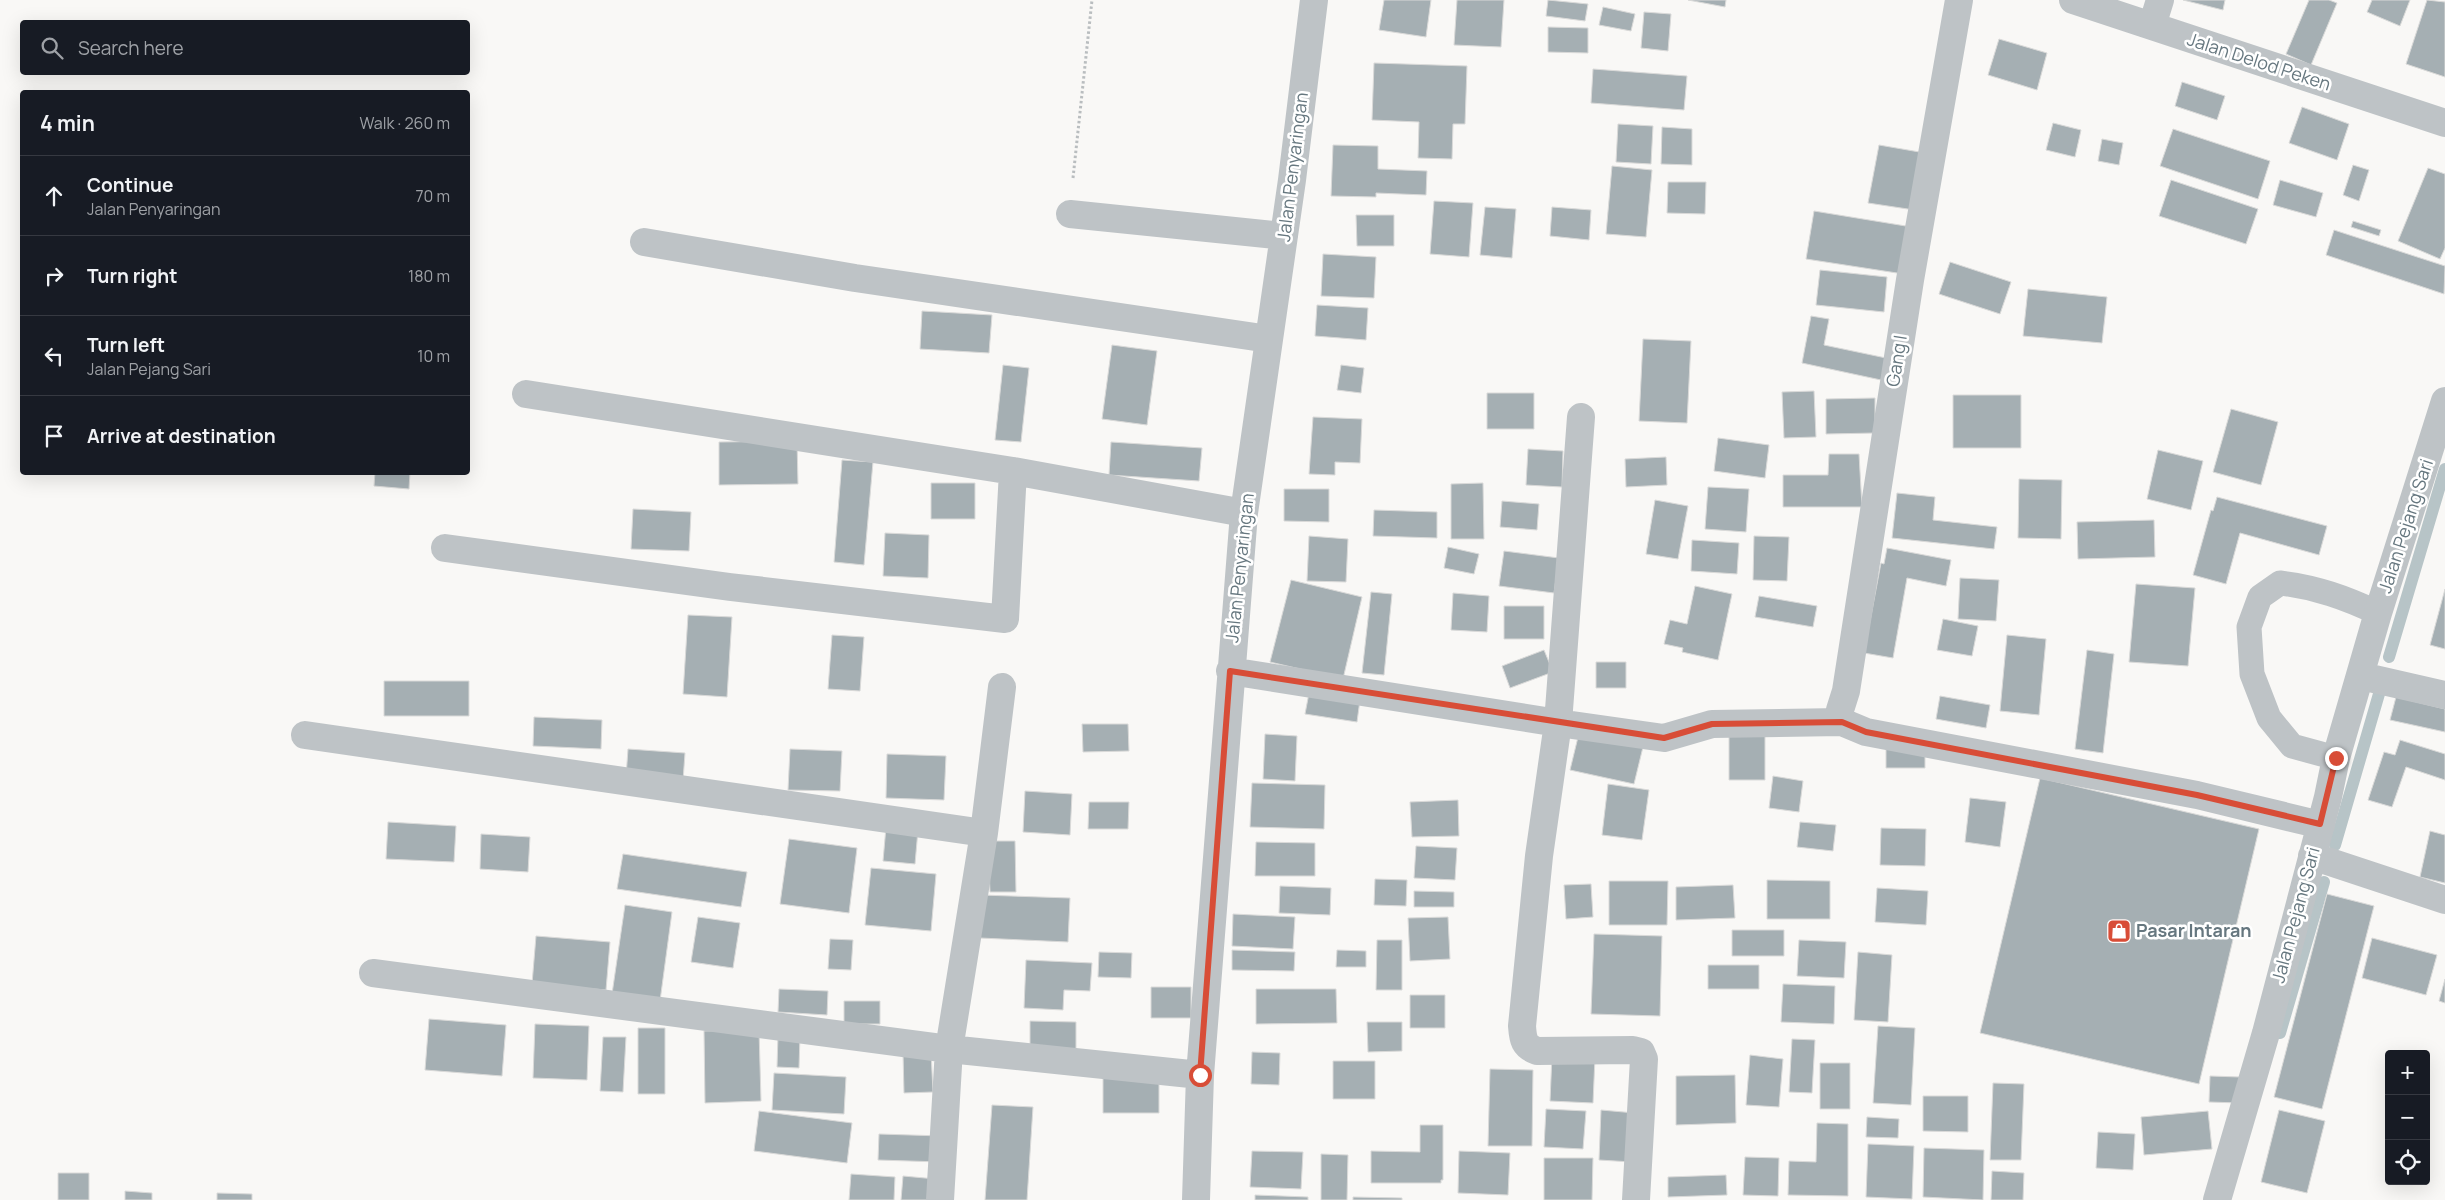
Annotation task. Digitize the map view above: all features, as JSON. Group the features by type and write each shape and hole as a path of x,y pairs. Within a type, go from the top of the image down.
{"street":[{"name":"Jalan Penyaringan","path":"1196,1200 1200,1075 1230,671 1244,513 1284,236 1314,0"},
{"name":"Gang I","path":"1840,722 1840,710 1846,691 1908,290 1959,0"},
{"name":"Jalan Delod Peken","path":"2074,0 2445,123"},
{"path":"2152,26 2160,0"},
{"path":"1070,214 1284,236"},
{"path":"644,242 854,278 1269,339"},
{"path":"526,394 1013,471 1244,513"},
{"name":"Jalan Pejang Sari","path":"2217,1200 2266,1033 2336,758 2378,612 2445,401"},
{"path":"1580,417 1558,723 1539,856 1522,1026 1524,1041 1528,1047 1537,1051 1633,1050 1641,1052 1644,1059 1636,1200"},
{"path":"445,548 730,587 1005,619 1013,471"},
{"path":"1230,671 1664,738 1712,724 1840,722 1866,732 2197,795 2320,824"},
{"path":"2361,676 2445,695"},
{"path":"940,1200 949,1049 984,833 1002,687"},
{"path":"305,735 984,833"},
{"path":"2312,856 2445,900"},
{"path":"373,973 949,1049 1200,1075"}],"lane":[{"path":"2336,758 2292,746 2269,718 2252,674 2249,627 2260,597 2280,583 2306,586 2339,595 2378,612"}],"path":[{"path":"1070,214 1092,0"}],"building":[{"path":"1384,0 1431,0 1426,37 1379,30"},
{"path":"1457,0 1504,0 1501,47 1454,45"},
{"path":"1548,0 1588,4 1585,21 1546,16"},
{"path":"1688,0 1726,0 1725,7"},
{"path":"2183,0 2225,0 2223,10"},
{"path":"2309,0 2329,0 2337,3 2311,65 2286,54"},
{"path":"2372,0 2410,0 2400,26 2367,12"},
{"path":"2427,0 2445,2 2445,77 2406,64"},
{"path":"1603,7 1635,14 1631,31 1599,25"},
{"path":"1644,12 1671,14 1668,51 1641,48"},
{"path":"1548,27 1588,28 1588,53 1548,52"},
{"path":"1999,39 2047,53 2037,90 1988,75"},
{"path":"1374,63 1467,66 1465,124 1453,124 1452,159 1418,158 1419,122 1372,120"},
{"path":"1593,69 1687,76 1684,110 1591,103"},
{"path":"2182,82 2225,96 2217,120 2175,106"},
{"path":"2302,107 2349,124 2337,160 2289,143"},
{"path":"2053,123 2081,130 2075,157 2046,150"},
{"path":"1618,124 1653,126 1651,164 1616,162"},
{"path":"1662,127 1692,129 1692,165 1661,164"},
{"path":"2173,129 2270,161 2258,199 2160,166"},
{"path":"2102,139 2123,143 2119,165 2098,161"},
{"path":"1333,145 1378,146 1378,169 1427,171 1426,195 1376,193 1376,197 1331,196"},
{"path":"1879,145 1931,154 1921,211 1868,203"},
{"path":"2353,165 2369,170 2359,201 2343,195"},
{"path":"1612,166 1652,170 1646,237 1606,234"},
{"path":"2428,168 2445,174 2445,248 2440,259 2398,241"},
{"path":"2171,180 2258,209 2246,244 2159,216"},
{"path":"2280,180 2323,193 2316,217 2273,205"},
{"path":"1668,182 1706,182 1705,214 1667,213"},
{"path":"1434,201 1473,203 1469,257 1430,254"},
{"path":"1485,207 1516,209 1512,258 1480,255"},
{"path":"1552,207 1591,210 1589,240 1550,236"},
{"path":"1814,211 1918,228 1910,275 1806,259"},
{"path":"1356,215 1394,215 1394,246 1357,246"},
{"path":"2353,221 2381,230 2379,236 2351,227"},
{"path":"2334,230 2445,266 2444,294 2326,255"},
{"path":"1323,254 1376,257 1374,298 1321,296"},
{"path":"1950,262 2011,282 2000,314 1939,294"},
{"path":"1820,270 1887,277 1884,312 1816,305"},
{"path":"2028,289 2107,297 2102,343 2023,336"},
{"path":"1317,305 1368,308 1366,340 1315,336"},
{"path":"922,311 992,315 989,353 920,349"},
{"path":"1811,316 1829,319 1824,345 1886,358 1881,380 1802,363"},
{"path":"1643,339 1691,341 1687,423 1639,421"},
{"path":"1112,345 1157,351 1147,425 1102,419"},
{"path":"1003,365 1029,368 1021,442 995,440"},
{"path":"1341,365 1364,368 1361,393 1337,390"},
{"path":"1814,391 1816,437 1784,438 1782,392"},
{"path":"1487,393 1534,393 1534,429 1487,429"},
{"path":"1953,395 2021,395 2021,448 1953,448"},
{"path":"1875,398 1875,433 1826,434 1826,399"},
{"path":"2231,409 2278,422 2261,485 2213,472"},
{"path":"1313,417 1362,419 1360,463 1335,462 1335,475 1309,474"},
{"path":"1718,438 1769,445 1765,478 1714,471"},
{"path":"797,441 798,484 719,485 719,442"},
{"path":"1111,442 1202,448 1199,481 1109,475"},
{"path":"1528,449 1563,451 1562,487 1526,485"},
{"path":"2158,450 2203,461 2191,510 2147,499"},
{"path":"1829,454 1859,454 1862,507 1783,507 1783,475 1828,475"},
{"path":"1666,457 1667,485 1626,487 1625,459"},
{"path":"842,460 873,462 864,565 834,562"},
{"path":"375,475 410,475 409,489 374,486"},
{"path":"2019,479 2062,480 2061,539 2018,538"},
{"path":"931,483 975,483 975,519 931,519"},
{"path":"1483,483 1484,539 1451,539 1451,484"},
{"path":"1708,487 1749,489 1746,532 1705,529"},
{"path":"1284,489 1329,489 1329,522 1284,521"},
{"path":"1897,493 1935,497 1933,520 1997,527 1994,549 1892,538"},
{"path":"2217,497 2327,526 2319,555 2240,533 2226,584 2193,575 2211,510 2213,511"},
{"path":"1655,500 1688,506 1678,559 1646,554"},
{"path":"1502,501 1539,504 1537,530 1500,527"},
{"path":"633,509 691,512 689,551 631,549"},
{"path":"1374,510 1437,512 1437,538 1373,536"},
{"path":"2154,520 2155,557 2078,559 2077,522"},
{"path":"885,533 929,535 928,578 883,576"},
{"path":"1309,536 1348,539 1346,582 1307,581"},
{"path":"1754,536 1789,537 1787,581 1753,580"},
{"path":"1692,540 1739,543 1737,574 1691,571"},
{"path":"1448,547 1479,554 1474,574 1444,568"},
{"path":"1887,548 1951,560 1946,586 1907,578 1893,658 1864,653 1881,563 1884,564"},
{"path":"1504,551 1559,558 1554,593 1499,586"},
{"path":"1960,578 1999,580 1996,621 1958,619"},
{"path":"1291,580 1362,597 1343,679 1270,662"},
{"path":"2136,584 2195,588 2188,666 2129,662"},
{"path":"1695,586 1732,594 1718,660 1682,652 1683,648 1664,644 1670,620 1687,624"},
{"path":"2445,589 2445,649 2430,645"},
{"path":"1371,592 1392,594 1384,675 1362,673"},
{"path":"1453,593 1489,596 1487,632 1451,630"},
{"path":"1759,596 1817,606 1813,627 1755,617"},
{"path":"1504,606 1544,606 1544,639 1504,639"},
{"path":"688,615 732,617 727,697 683,694"},
{"path":"1943,619 1978,626 1972,656 1937,650"},
{"path":"832,635 864,637 860,691 828,689"},
{"path":"2007,635 2046,639 2039,715 2000,711"},
{"path":"1544,650 1553,672 1510,688 1502,666"},
{"path":"2087,650 2114,654 2103,753 2075,749"},
{"path":"1596,662 1626,662 1626,688 1596,688"},
{"path":"384,681 469,681 469,716 384,716"},
{"path":"1309,693 1360,700 1357,722 1305,714"},
{"path":"1940,696 1990,705 1986,728 1936,719"},
{"path":"2396,697 2445,709 2445,732 2390,720"},
{"path":"534,717 602,720 601,749 533,746"},
{"path":"1082,724 1128,724 1129,751 1083,752"},
{"path":"1579,733 1643,747 1634,784 1570,770"},
{"path":"1265,734 1297,736 1295,781 1263,779"},
{"path":"1729,736 1765,736 1765,780 1729,780"},
{"path":"2400,740 2445,754 2445,780 2406,767 2392,807 2368,800 2384,752 2395,755"},
{"path":"1886,743 1925,743 1925,768 1886,768"},
{"path":"628,749 685,753 683,781 626,777"},
{"path":"790,749 842,751 840,791 788,790"},
{"path":"887,754 946,756 944,800 886,798"},
{"path":"1773,776 1803,781 1799,812 1769,808"},
{"name":"Pasar Intaran","path":"2040,778 2259,829 2199,1084 1980,1033"},
{"path":"1252,783 1325,785 1324,829 1250,827"},
{"path":"1608,784 1649,790 1642,840 1602,835"},
{"path":"1025,791 1072,794 1070,835 1023,832"},
{"path":"1970,798 2006,802 2000,847 1965,842"},
{"path":"1458,800 1459,836 1412,837 1410,802"},
{"path":"1089,802 1129,802 1128,829 1088,829"},
{"path":"388,822 456,826 454,862 386,859"},
{"path":"1800,822 1836,825 1833,851 1797,847"},
{"path":"886,827 918,830 915,864 883,861"},
{"path":"1881,828 1926,829 1925,866 1880,865"},
{"path":"2430,831 2445,835 2445,883 2420,877"},
{"path":"481,834 530,837 528,872 480,869"},
{"path":"789,839 857,848 849,913 780,904"},
{"path":"988,841 1015,841 1016,892 990,892"},
{"path":"1256,842 1315,843 1315,876 1255,876"},
{"path":"1416,846 1457,848 1455,880 1414,878"},
{"path":"623,854 747,872 741,907 617,889"},
{"path":"871,868 936,874 931,931 865,925"},
{"path":"1375,879 1407,880 1406,906 1374,905"},
{"path":"1767,880 1830,881 1830,919 1767,919"},
{"path":"1609,881 1668,881 1667,925 1609,925"},
{"path":"1591,884 1593,917 1566,919 1564,885"},
{"path":"1733,885 1735,918 1676,920 1676,887"},
{"path":"1280,886 1331,888 1330,915 1279,913"},
{"path":"1877,888 1928,891 1926,925 1875,922"},
{"path":"1414,891 1454,892 1454,907 1414,907"},
{"path":"2327,894 2374,906 2322,1109 2274,1097"},
{"path":"981,895 1070,898 1068,942 980,938"},
{"path":"625,905 672,912 660,1001 612,994"},
{"path":"1233,914 1295,917 1293,949 1232,946"},
{"path":"698,917 740,923 733,968 691,962"},
{"path":"1448,917 1450,959 1410,961 1408,918"},
{"path":"1732,930 1784,930 1784,956 1732,956"},
{"path":"1594,934 1662,936 1660,1016 1591,1014"},
{"path":"536,936 610,942 606,990 532,984"},
{"path":"2372,938 2437,955 2426,995 2362,978"},
{"path":"830,939 853,940 851,970 828,969"},
{"path":"1377,940 1402,940 1402,990 1376,990"},
{"path":"1799,940 1846,942 1844,978 1797,976"},
{"path":"1232,950 1295,952 1294,971 1232,970"},
{"path":"1337,950 1366,951 1366,967 1336,967"},
{"path":"1099,952 1132,953 1131,978 1098,977"},
{"path":"1858,952 1892,955 1888,1022 1854,1020"},
{"path":"1026,960 1092,963 1090,991 1064,990 1063,1010 1024,1008"},
{"path":"1708,965 1759,965 1759,989 1708,989"},
{"path":"2445,979 2445,1003 2439,1001"},
{"path":"1783,984 1835,986 1834,1024 1781,1022"},
{"path":"1151,987 1191,987 1191,1018 1151,1018"},
{"path":"779,989 828,991 827,1015 778,1012"},
{"path":"1256,989 1336,989 1337,1023 1256,1024"},
{"path":"1410,995 1445,995 1445,1028 1410,1028"},
{"path":"844,1001 880,1001 880,1024 844,1024"},
{"path":"429,1019 506,1025 502,1076 425,1070"},
{"path":"1030,1021 1076,1022 1076,1049 1030,1048"},
{"path":"1367,1022 1402,1022 1402,1051 1368,1052"},
{"path":"535,1024 589,1026 587,1080 533,1078"},
{"path":"1878,1026 1915,1028 1911,1105 1873,1103"},
{"path":"638,1028 665,1028 665,1094 638,1094"},
{"path":"759,1030 761,1101 705,1103 704,1031"},
{"path":"778,1035 800,1035 799,1068 777,1067"},
{"path":"603,1037 626,1037 623,1092 600,1091"},
{"path":"1792,1039 1815,1040 1812,1093 1789,1092"},
{"path":"931,1052 933,1092 904,1093 903,1053"},
{"path":"1252,1052 1280,1053 1279,1085 1251,1084"},
{"path":"1552,1055 1595,1057 1593,1103 1550,1101"},
{"path":"1750,1055 1783,1059 1779,1107 1746,1105"},
{"path":"1333,1061 1375,1061 1375,1099 1333,1099"},
{"path":"1820,1063 1850,1063 1850,1109 1820,1109"},
{"path":"1490,1069 1533,1070 1532,1146 1488,1146"},
{"path":"774,1073 846,1077 844,1114 772,1110"},
{"path":"1735,1075 1736,1123 1676,1125 1676,1076"},
{"path":"1103,1076 1159,1076 1159,1113 1103,1113"},
{"path":"2210,1076 2240,1077 2240,1103 2209,1102"},
{"path":"1993,1083 2024,1084 2021,1160 1990,1160"},
{"path":"1923,1096 1968,1096 1968,1132 1923,1131"},
{"path":"992,1105 1033,1107 1027,1200 985,1200"},
{"path":"1546,1109 1586,1111 1583,1149 1544,1147"},
{"path":"1601,1110 1635,1113 1632,1162 1599,1160"},
{"path":"2279,1110 2325,1121 2307,1193 2261,1182"},
{"path":"759,1111 852,1123 847,1163 754,1151"},
{"path":"2208,1111 2212,1149 2144,1155 2141,1117"},
{"path":"1867,1117 1899,1119 1898,1138 1866,1137"},
{"path":"1817,1123 1848,1124 1848,1196 1788,1195 1789,1161 1816,1162"},
{"path":"1420,1125 1443,1125 1443,1180 1441,1180 1441,1183 1371,1183 1371,1151 1420,1152"},
{"path":"2098,1132 2135,1134 2133,1170 2096,1168"},
{"path":"879,1134 942,1136 941,1162 878,1160"},
{"path":"1868,1144 1914,1146 1912,1199 1866,1197"},
{"path":"1924,1148 1984,1150 1983,1200 1923,1197"},
{"path":"1252,1151 1303,1152 1301,1189 1250,1187"},
{"path":"1459,1151 1510,1153 1508,1195 1458,1193"},
{"path":"1321,1154 1348,1155 1347,1200 1321,1200"},
{"path":"1745,1157 1779,1158 1778,1196 1743,1195"},
{"path":"1544,1158 1593,1158 1592,1200 1544,1200"},
{"path":"1992,1171 2024,1173 2023,1200 1991,1200"},
{"path":"58,1173 89,1173 89,1200 58,1200"},
{"path":"851,1174 895,1177 894,1200 849,1200"},
{"path":"1726,1175 1727,1195 1668,1197 1668,1177"},
{"path":"903,1176 936,1179 934,1200 901,1200"},
{"path":"125,1191 152,1193 152,1200 125,1200"},
{"path":"217,1193 252,1194 252,1200 217,1200"},
{"path":"1255,1195 1308,1197 1308,1200 1255,1200"},
{"path":"1353,1197 1402,1198 1402,1200 1353,1200"}],"waterway":[{"path":"2389,657 2445,469"},
{"path":"2335,845 2381,687"},
{"path":"2280,1033 2324,882"}],"place":[{"name":"Pasar Intaran","path":"2119,931"}],"route":[{"path":"1200,1075 1230,671 1664,738 1712,724 1842,722 1866,732 1932,743 2197,795 2320,824 2336,758"}]}
